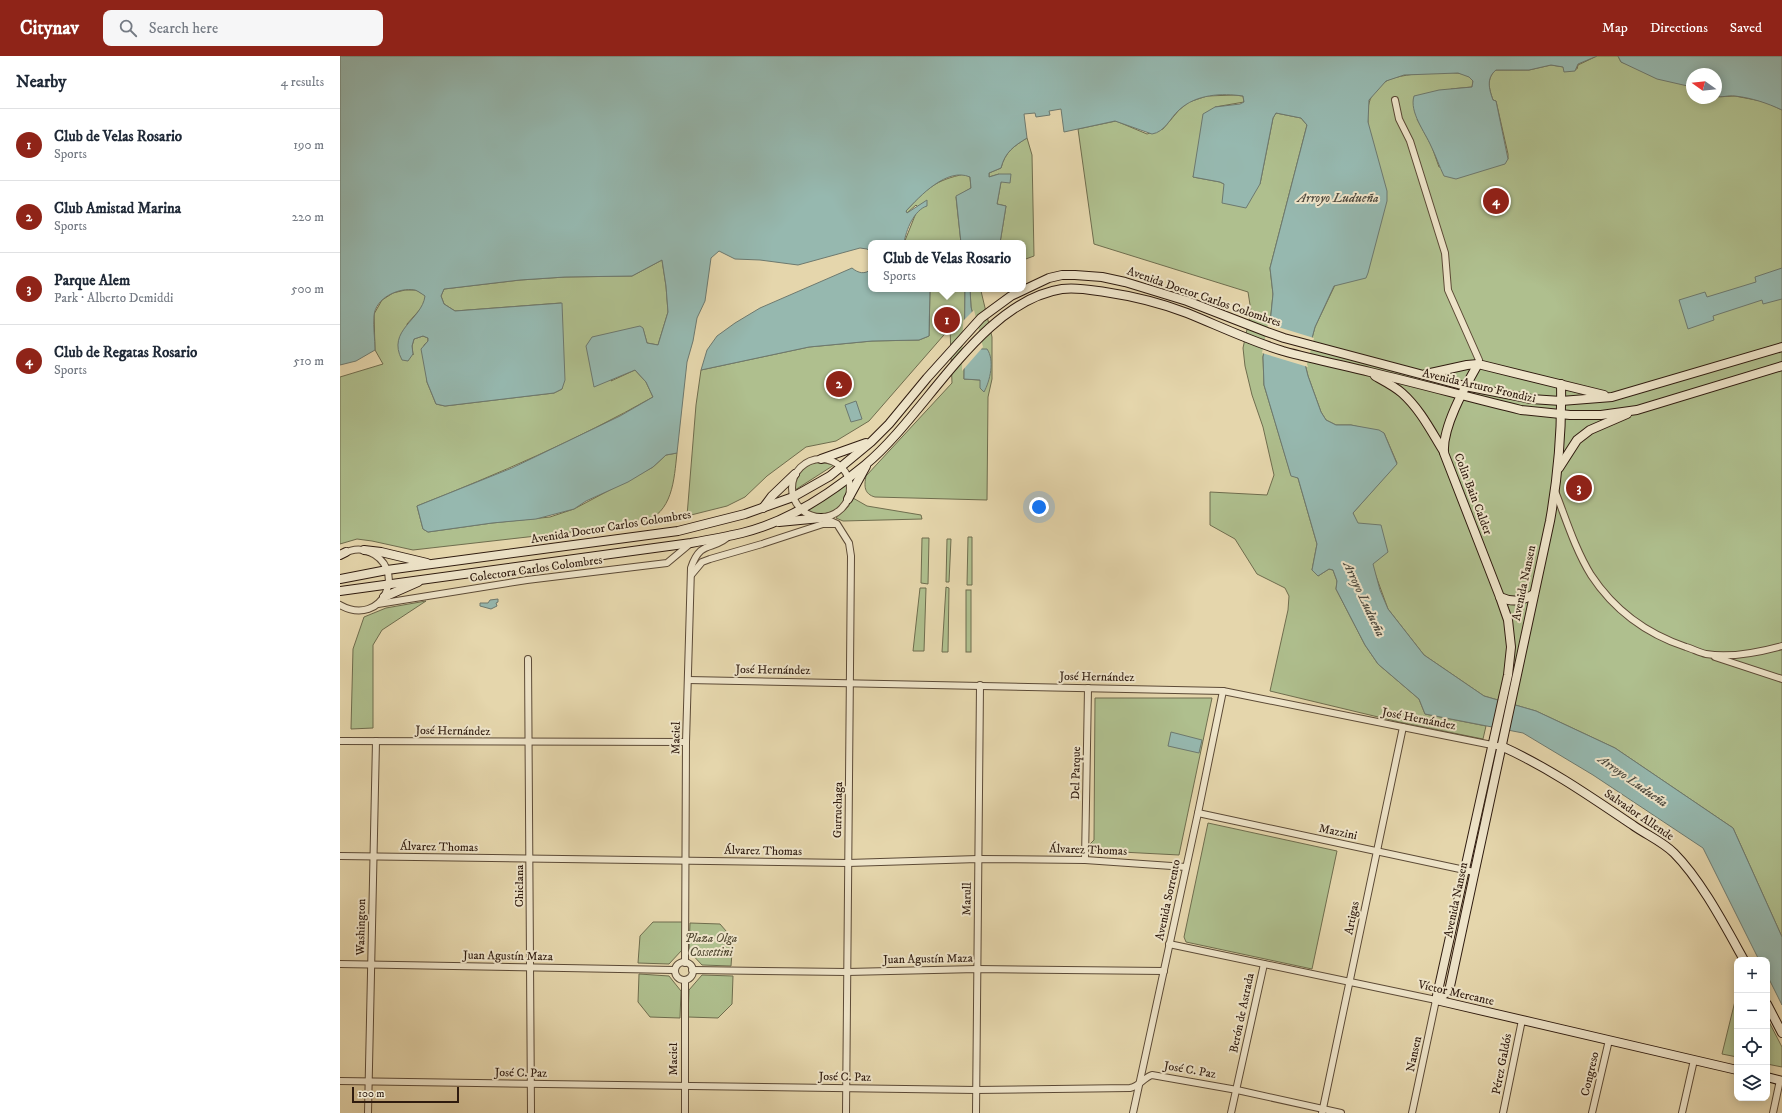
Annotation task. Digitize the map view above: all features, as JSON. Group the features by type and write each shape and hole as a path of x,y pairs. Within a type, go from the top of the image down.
{"main road":[{"name":"Avenida Doctor Carlos Colombres","path":"1026,288 1049,278 1062,275 1102,277 1117,280 1187,301 1267,332 1337,352"},
{"name":"Avenida Doctor Carlos Colombres","path":"340,591 389,583 691,543 744,533 772,522 800,509 867,464 904,426 982,335 998,320 1011,311 1031,299 1050,292 1077,288 1116,293 1185,313 1234,334 1334,365"},
{"name":"Avenida Doctor Carlos Colombres","path":"340,579 387,570 436,565 678,531 763,508 793,497 818,484 842,467 871,442 889,424 951,350 981,318 1019,292"},
{"name":"Avenida Arturo Frondizi","path":"1337,352 1465,386 1531,399 1561,401 1612,397 1782,347"},
{"path":"1424,375 1467,365 1478,364 1612,397"},
{"name":"Colin Bain Calder","path":"1478,364 1465,386 1445,436 1444,453 1496,588"},
{"name":"Avenida Arturo Frondizi","path":"1334,365 1370,372 1521,410 1561,414 1601,414 1637,410 1782,366"},
{"path":"1370,372 1400,392 1413,404 1426,422 1444,453"},
{"name":"Avenida Nansen","path":"1436,1000 1449,992 1555,491 1561,414 1561,384"},
{"path":"1557,471 1577,440 1590,430 1637,410"},
{"path":"821,459 871,442"},
{"path":"848,499 867,464"},
{"path":"763,508 772,496 795,474"},
{"path":"772,522 826,519"},
{"path":"364,550 436,565"},
{"path":"384,597 427,578"},
{"name":"Avenida Nansen","path":"1436,1000 1508,675 1511,647 1508,620 1496,588"},
{"path":"1500,597 1507,600 1517,601 1534,594"},
{"name":"Salvador Allende","path":"1501,746 1520,755 1611,810 1674,853 1690,871 1726,927 1742,957"},
{"name":"Víctor Mercante","path":"1436,1000 1734,1069"},
{"path":"1770,1010 1782,1033"},
{"path":"1770,1078 1781,1080"}],"street":[{"path":"1396,100 1399,119 1410,142 1445,253 1448,290 1479,360 1478,364"},
{"path":"691,575 702,562 762,544 826,519 845,506 850,491 848,478 842,467 829,460 821,459 804,464 795,474 791,489 793,497 800,509"},
{"path":"1555,491 1581,555 1602,590 1632,620 1648,631 1676,644 1782,679"},
{"name":"Gurruchaga","path":"800,509 809,516 826,519 837,524 849,543 851,556 846,1113"},
{"name":"Maciel","path":"685,963 686,742 691,575 694,558 700,550 708,546 723,543 730,535"},
{"name":"Colectora Carlos Colombres","path":"340,605 349,610 367,610 378,604 527,580 667,563 691,543"},
{"path":"342,555 355,550 364,550 374,554 382,561 387,570 389,583 384,597 378,604"},
{"path":"1706,654 1750,653 1782,646"},
{"name":"Chiclana","path":"528,659 530,743 530,1113"},
{"name":"José Hernández","path":"688,680 850,682 1222,691 1501,746"},
{"name":"Marull","path":"976,1113 980,685"},
{"name":"Del Parque","path":"1085,860 1088,688"},
{"name":"Avenida Sorrento","path":"1133,1113 1198,813 1222,691"},
{"name":"Artigas","path":"1323,1111 1403,727"},
{"name":"José Hernández","path":"340,741 530,743 686,742"},
{"name":"Washington","path":"368,1113 376,741"},
{"name":"Mazzini","path":"1198,813 1474,872"},
{"name":"Álvarez Thomas","path":"340,856 848,863 978,859 1085,860 1186,867"},
{"name":"Víctor Mercante","path":"1169,944 1436,1000"},
{"path":"685,963 691,966 691,977 685,980 679,979 675,970 680,964 685,963"},
{"name":"Juan Agustín Maza","path":"340,964 675,970"},
{"name":"Berón de Astrada","path":"1231,1113 1264,964"},
{"name":"Juan Agustín Maza","path":"692,970 847,972 977,969 1164,970"},
{"name":"Maciel","path":"685,980 685,1113"},
{"name":"Nansen","path":"1412,1113 1436,1000"},
{"name":"Pérez Galdós","path":"1503,1113 1522,1020"},
{"name":"Congreso","path":"1592,1113 1609,1040"},
{"path":"1682,1113 1694,1060"},
{"name":"José C. Paz","path":"340,1081 976,1090 1130,1088 1140,1085 1146,1077 1152,1075 1236,1090 1323,1111 1341,1113"},
{"path":"1773,1113 1781,1080"}],"green space":[{"path":"1597,56 1618,56 1621,62 1686,85 1686,104 1722,104 1722,97 1735,96 1766,102 1782,110 1782,937 1733,828 1615,748 1536,711 1484,696 1424,655 1388,609 1353,513 1397,463 1384,433 1351,425 1336,425 1326,420 1321,412 1305,364 1315,327 1335,285 1368,122 1369,104 1375,91 1391,79 1413,74 1440,72 1469,76 1473,81 1472,87 1451,89 1417,119 1432,147 1439,167 1503,164 1508,159 1508,154 1496,101 1493,100 1489,84 1493,73 1496,70 1529,70 1551,65 1577,69 1578,65"},
{"path":"1207,96 1243,96 1244,102 1215,107 1193,177 1224,184 1260,184 1273,118 1276,113 1301,118 1307,125 1270,268 1273,294 1270,324 1263,357 1264,385 1291,475 1298,478 1317,544 1312,570 1318,576 1329,569 1333,570 1337,581 1336,589 1365,645 1378,664 1419,699 1425,714 1486,726 1483,739 1399,722 1270,691 1288,610 1289,596 1285,588 1257,574 1235,539 1210,525 1210,492 1267,495 1274,475 1263,427 1252,395 1245,366 1243,348 1251,311 1248,292 1094,244 1078,129 1116,121 1147,134 1163,129 1179,110 1189,102"},
{"path":"1027,138 1032,155 1034,256 1026,259 1026,240 1000,240 1006,206 997,204 1001,182 999,174 989,177 989,173 1001,168 1005,158 1018,144"},
{"path":"965,174 970,177 971,188 956,197 961,240 905,240 919,208 916,205 907,213 906,211 932,186 955,176"},
{"path":"662,260 668,312 658,345 647,343 643,329 611,381 635,370 646,382 653,397 595,428 537,456 417,506 423,529 428,532 550,517 574,509 653,467 666,455 677,453 673,484 666,504 660,512 652,518 642,522 642,524 413,550 357,539 340,544 340,377 383,364 375,350 374,314 382,300 393,293 405,290 416,290 426,296 424,305 407,324 413,355 412,346 414,339 423,336 428,338 428,341 424,345 427,382 436,404 445,406 554,393 562,389 561,303 455,311 444,304 441,296 444,289 520,280 565,277 632,276"},
{"path":"930,292 965,292 964,379 980,380 981,350 971,307 970,292 981,292 992,337 992,379 988,397 987,500 875,497 871,496 866,489 866,476 952,383 950,328 869,421 836,441 806,447 767,476 745,497 727,506 687,516 696,405 701,370 809,347 872,341 919,340 929,336"},
{"path":"820,462 834,465 795,490 795,479 800,471 809,465"},
{"path":"848,484 844,500 835,510 821,514 804,510"},
{"path":"853,498 867,506 921,515 922,519 843,521 836,518 848,507"},
{"path":"968,537 972,537 972,585 967,585"},
{"path":"922,538 929,538 928,584 921,583"},
{"path":"947,539 951,539 949,582 946,582"},
{"path":"946,587 949,588 948,652 942,652"},
{"path":"920,588 926,588 924,651 913,651"},
{"path":"966,590 971,590 971,652 966,652"},
{"path":"426,601 382,630 373,645 373,728 351,729 353,649 364,617 386,608"},
{"path":"1095,698 1212,698 1179,855 1102,851 1098,854 1090,844 1094,840"},
{"path":"1208,823 1337,851 1312,969 1186,942 1184,937"},
{"name":"Plaza Olga Cossettini","path":"653,922 683,922 682,950 669,964 638,963 640,936"},
{"name":"Plaza Olga Cossettini","path":"690,923 720,924 733,939 731,966 702,965 689,951"},
{"name":"Plaza Olga Cossettini","path":"639,974 669,976 681,991 680,1018 650,1017 638,1002"},
{"name":"Plaza Olga Cossettini","path":"702,975 733,976 732,1004 718,1018 688,1017 689,990"},
{"path":"1734,1005 1734,1056 1722,1054"},
{"path":"1770,1024 1782,1047 1782,1067 1770,1065"}],"water":[{"name":"Arroyo Ludueña","path":"340,56 1597,56 1578,64 1575,71 1564,72 1563,67 1551,65 1529,70 1496,70 1491,77 1489,84 1493,100 1496,101 1508,159 1505,164 1456,179 1444,176 1433,150 1418,122 1414,109 1414,96 1439,90 1472,87 1473,81 1469,77 1458,73 1404,75 1386,81 1369,100 1368,122 1387,191 1387,201 1368,273 1366,278 1334,286 1315,327 1305,364 1321,412 1326,420 1336,425 1351,425 1379,430 1384,433 1397,464 1353,513 1358,523 1381,525 1388,552 1373,564 1380,590 1388,609 1424,655 1484,696 1536,711 1615,748 1733,828 1782,937 1782,1005 1770,981 1770,957 1758,957 1703,848 1593,775 1523,733 1425,714 1419,699 1378,664 1365,645 1336,589 1337,581 1333,570 1329,569 1318,576 1312,570 1317,544 1298,478 1291,476 1264,385 1263,357 1270,324 1273,294 1270,268 1307,125 1301,118 1276,113 1273,118 1260,184 1246,208 1222,203 1224,184 1193,177 1203,114 1215,107 1240,104 1244,102 1243,96 1218,95 1201,98 1186,105 1176,113 1164,128 1157,133 1152,134 1115,121 1064,132 1061,109 1049,111 1050,115 1036,117 1035,113 1024,114 1027,138 1011,150 1005,158 1001,168 989,173 989,177 999,174 1011,174 1010,183 1001,182 997,204 1006,206 1000,240 961,240 956,196 971,188 970,177 961,175 943,179 926,191 906,211 907,213 927,200 927,206 922,208 911,221 905,240 868,240 868,250 860,248 798,265 760,260 735,259 719,251 711,258 705,301 697,318 687,362 677,453 666,455 653,467 628,482 586,501 574,509 536,519 492,523 428,532 423,529 417,506 512,468 620,416 653,397 646,382 635,370 594,387 586,346 592,337 640,326 643,328 647,343 658,345 668,312 662,260 632,276 565,277 520,280 444,289 441,296 444,304 455,311 562,303 565,380 562,389 554,393 445,406 436,404 427,382 421,349 428,341 428,338 423,336 414,339 412,346 413,354 408,361 402,360 398,350 398,341 401,333 418,312 425,296 415,290 402,290 383,299 375,310 374,316 375,350 356,361 340,365"},
{"path":"1618,56 1782,56 1782,110 1747,98 1732,96 1722,97 1722,68 1686,68 1686,86 1657,79 1621,62"},
{"path":"852,268 862,273 868,271 868,292 930,292 929,336 919,340 872,341 809,347 701,370 707,350 717,336 760,308"},
{"path":"1782,268 1782,299 1763,304 1762,300 1713,316 1714,320 1688,329 1679,300 1705,292 1707,297 1756,282 1755,277"},
{"path":"965,292 970,292 971,307 981,349 987,349 991,359 991,370 984,392 980,388 980,380 964,379"},
{"path":"856,401 862,419 851,422 845,405"},
{"path":"498,599 498,602 496,603 497,606 491,609 480,606 480,603 488,603 490,600"},
{"path":"1171,732 1202,740 1199,753 1168,746"}],"pier":[{"path":"974,310 983,347 962,371 963,321"},
{"path":"1268,324 1314,338 1307,364 1308,367 1262,353"}],"place":[{"name":"Club de Regatas Rosario","path":"1496,201"},
{"name":"Club de Velas Rosario","path":"947,320"},
{"name":"Club Amistad Marina","path":"839,384"},
{"name":"Parque Alem","path":"1579,488"}]}
